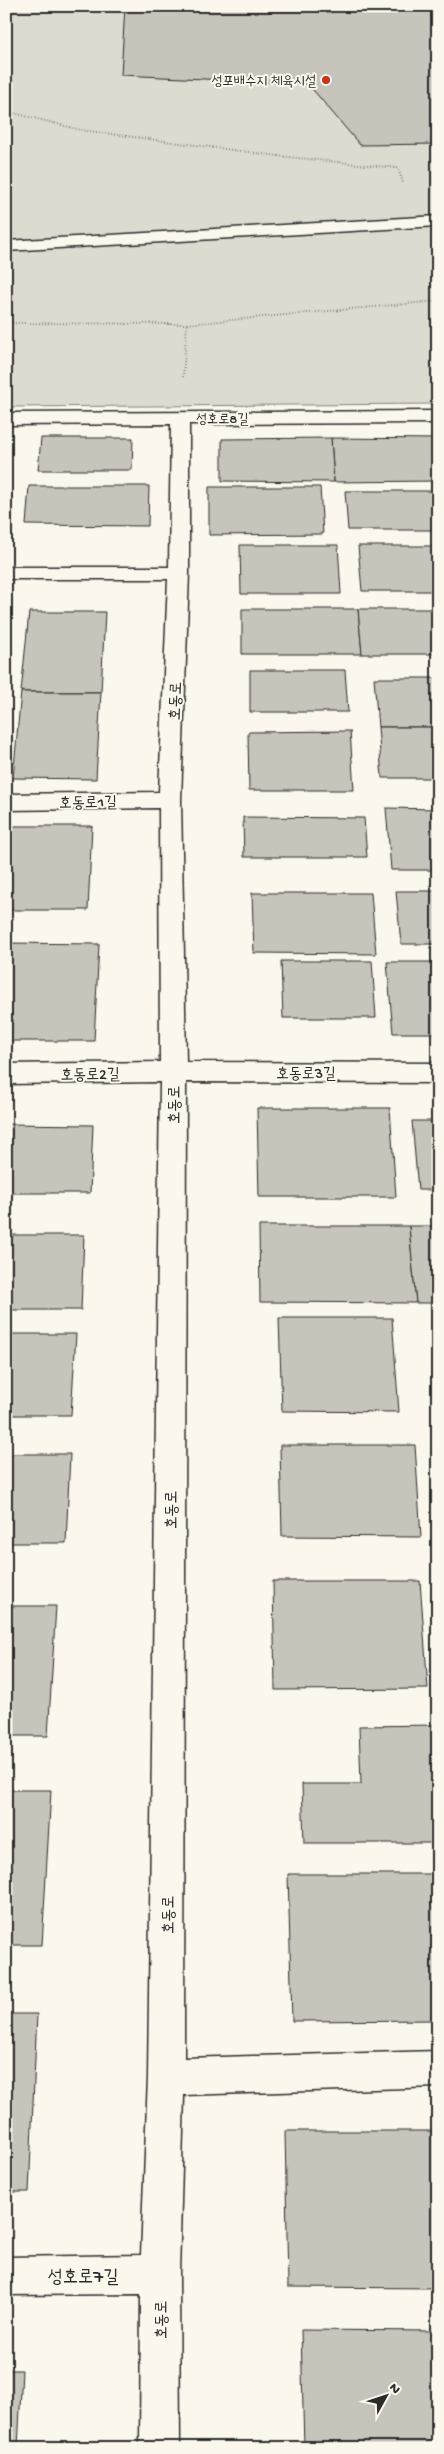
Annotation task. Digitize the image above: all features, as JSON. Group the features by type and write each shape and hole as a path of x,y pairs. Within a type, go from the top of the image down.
{"street":[{"path":"6,246 438,222"},
{"name":"성호로8길","path":"6,419 438,417"},
{"name":"호동로","path":"160,2448 160,2274 166,2077 173,1072 170,800 179,573 180,418"},
{"path":"6,574 179,573"},
{"name":"호동로1길","path":"6,802 170,800"},
{"name":"호동로3길","path":"173,1072 438,1073"},
{"name":"호동로2길","path":"6,1074 173,1072"},
{"path":"166,2077 438,2070"},
{"name":"성호로7길","path":"6,2276 160,2274"}],"path":[{"path":"6,111 81,130 278,156 398,168 418,223"},
{"path":"6,323 187,324 438,301"},
{"path":"180,418 187,324"}],"shaded area":[{"path":"6,6 438,6 438,404 6,407"}],"building":[{"name":"성포배수지 체육시설","path":"125,6 438,6 438,144 360,145 308,84 121,75"},
{"path":"41,438 133,438 132,470 38,470"},
{"path":"331,438 438,439 438,481 334,482"},
{"path":"331,438 334,482 222,481 222,439"},
{"path":"29,486 149,486 148,526 26,525"},
{"path":"209,487 320,487 323,534 209,535"},
{"path":"345,491 438,491 438,530 348,530"},
{"path":"240,545 338,545 341,594 241,594"},
{"path":"358,546 438,546 438,591 362,591"},
{"path":"242,609 358,609 362,654 242,654"},
{"path":"358,609 438,609 438,654 362,654"},
{"path":"29,612 105,612 101,692 21,692"},
{"path":"250,670 345,670 348,712 250,712"},
{"path":"374,678 438,678 438,727 378,727"},
{"path":"21,692 101,692 96,779 13,778"},
{"path":"378,727 438,727 438,778 382,778"},
{"path":"350,731 354,790 249,790 248,732"},
{"path":"386,808 438,809 438,870 391,870"},
{"path":"243,817 364,818 367,857 244,857"},
{"path":"6,826 92,826 88,910 6,910"},
{"path":"396,891 438,891 438,944 401,944"},
{"path":"252,893 371,893 376,954 254,953"},
{"path":"6,943 99,944 94,1041 6,1041"},
{"path":"281,961 372,961 376,1018 283,1018"},
{"path":"387,962 438,962 438,1033 393,1033"},
{"path":"257,1108 390,1108 396,1197 259,1197"},
{"path":"412,1121 438,1121 438,1190 418,1190"},
{"path":"6,1124 93,1125 90,1193 6,1193"},
{"path":"259,1226 409,1226 416,1303 260,1302"},
{"path":"409,1226 438,1226 438,1303 416,1303"},
{"path":"6,1235 84,1235 81,1310 6,1310"},
{"path":"279,1318 392,1318 399,1412 282,1411"},
{"path":"6,1334 76,1334 71,1415 6,1415"},
{"path":"280,1445 415,1445 421,1537 282,1536"},
{"path":"6,1454 70,1454 66,1543 6,1543"},
{"path":"273,1581 420,1581 428,1689 275,1690"},
{"path":"6,1606 56,1606 48,1736 6,1736"},
{"path":"438,1725 438,1843 304,1843 302,1784 361,1784 359,1726"},
{"path":"6,1790 51,1790 42,1945 6,1945"},
{"path":"288,1874 436,1874 438,2020 292,2021"},
{"path":"6,2014 37,2014 29,2192 6,2192"},
{"path":"285,2131 438,2131 438,2288 288,2287"},
{"path":"301,2330 438,2331 438,2448 304,2448"},
{"path":"6,2370 22,2370 18,2448 6,2448"}],"place":[{"name":"성포배수지 체육시설","path":"326,80"}]}
